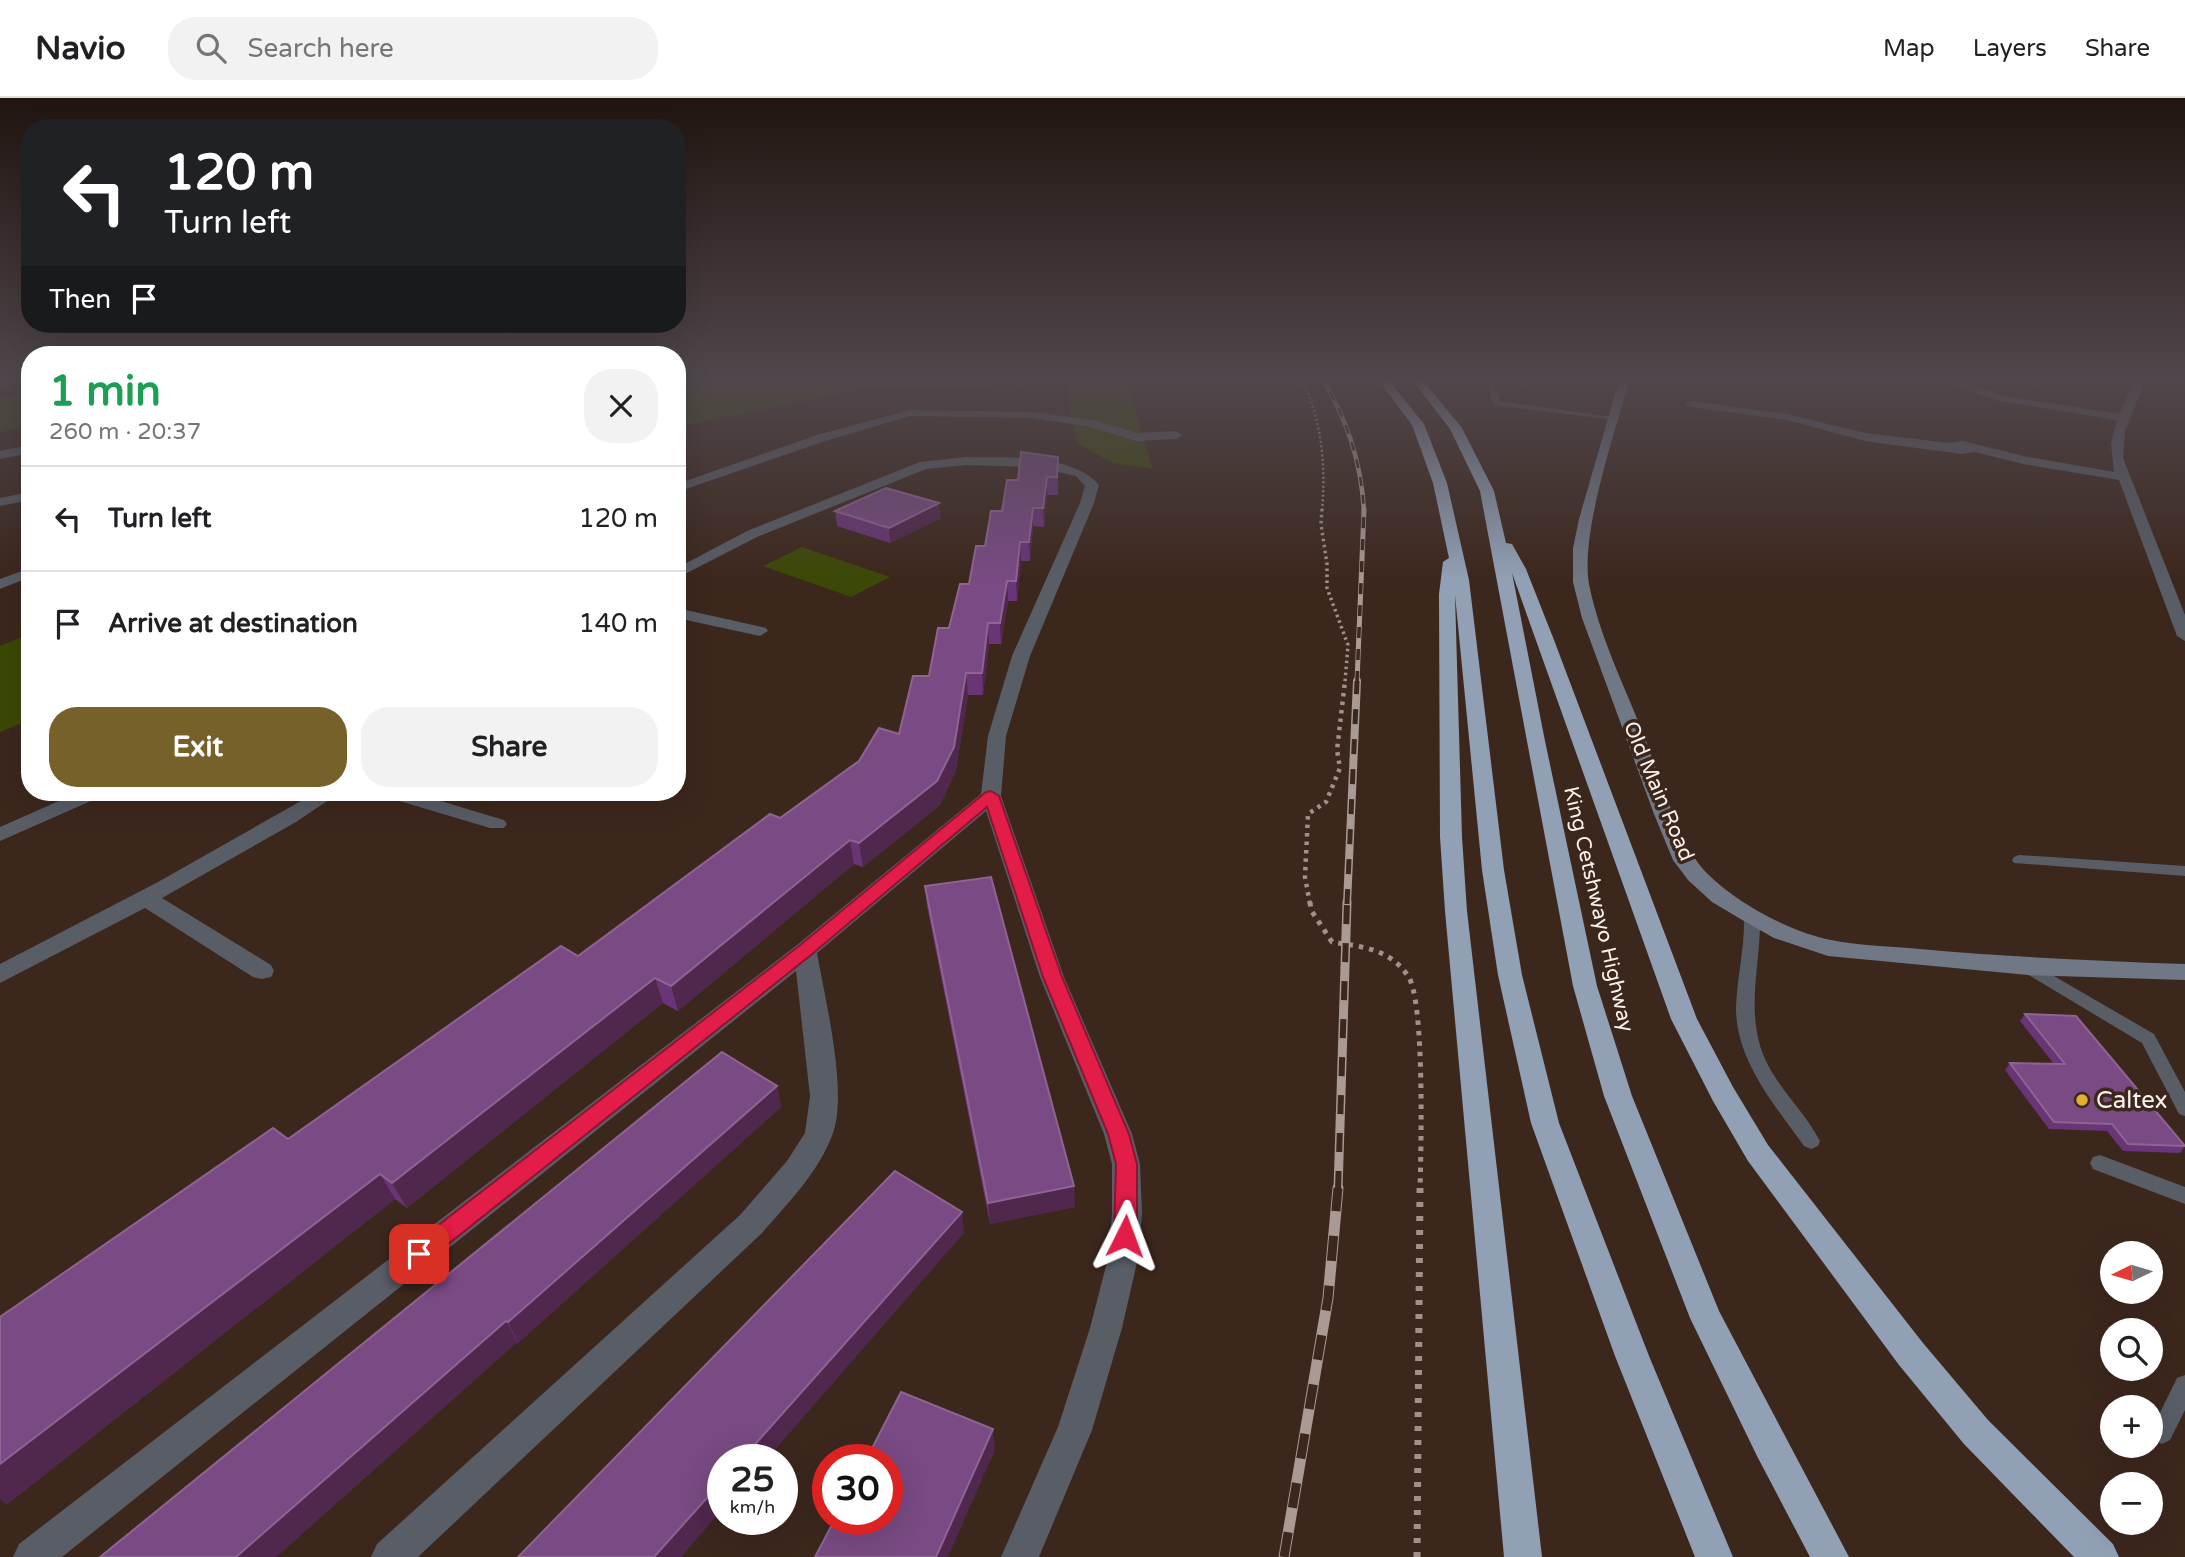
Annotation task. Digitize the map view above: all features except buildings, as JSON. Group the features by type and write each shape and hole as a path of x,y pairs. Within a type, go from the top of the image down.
{"highway":[{"path":"1427,445 1440,483 1461,580 1493,870 1510,975 1545,1123 1632,1356 1714,1557"},
{"name":"King Cetshwayo Highway","path":"1463,445 1487,491 1498,537 1535,741 1585,986 1618,1096 1706,1318 1769,1444 1830,1557"},
{"path":"1498,537 1509,549 1518,569 1684,1019 1723,1094 1758,1153 1912,1354 1976,1432 2096,1552"},
{"path":"1452,542 1447,594 1451,837 1456,911 1523,1557"}],"street":[{"path":"686,485 801,445"},
{"name":"Old Main Road","path":"1608,445 1580,548 1581,582 1590,618 1664,814 1684,860 1696,875 1720,897 1752,916 1782,932 1828,947 2028,967 2181,973"},
{"path":"1937,445 2122,477"},
{"path":"2116,445 2116,461 2128,484 2185,636"},
{"path":"0,455 21,451"},
{"path":"686,569 752,534 924,465 954,461 1037,463 1070,470 1088,479 1092,485 1087,503 1021,656 997,736 991,796 1052,977 1118,1134 1126,1164 1127,1214 1123,1258 1106,1328 1075,1430 1020,1557"},
{"path":"0,502 21,498"},
{"path":"0,584 21,576"},
{"path":"686,615 760,631"},
{"path":"32,1557 805,951 991,796"},
{"path":"0,835 75,801"},
{"path":"0,974 147,899 315,801"},
{"path":"420,801 497,824"},
{"path":"147,899 262,971"},
{"path":"390,1557 751,1224 796,1174 820,1131 825,1099 805,951"}],"lane":[{"path":"2019,860 2185,872"},
{"path":"1752,916 1753,945 1747,970 1745,1020 1752,1046 1779,1096 1811,1141"},
{"path":"2028,967 2148,1039 2185,1109"},
{"path":"2099,1163 2185,1196"},
{"path":"2163,1430 2185,1386"}],"path":[{"path":"1319,445 1325,478 1321,524 1327,588 1348,645 1337,750 1340,768 1326,802 1308,814 1305,877 1311,910 1332,942 1381,951 1408,976 1416,998 1421,1122 1417,1557"}],"green space":[{"path":"1081,445 1146,445 1153,469 1113,463"},
{"path":"802,547 890,577 851,597 763,566"},
{"path":"21,638 21,724 0,732 0,646"}],"railway":[{"path":"1352,445 1360,475 1364,510"},
{"path":"1357,682 1364,510"},
{"path":"1347,904 1357,681"},
{"path":"1338,1190 1347,902"},
{"path":"1284,1557 1328,1298 1338,1188"}],"place":[{"name":"Caltex","path":"2082,1100"}],"route":[{"path":"419,1254 805,951 991,796 1052,977 1118,1134 1126,1164 1125,1236"}]}
